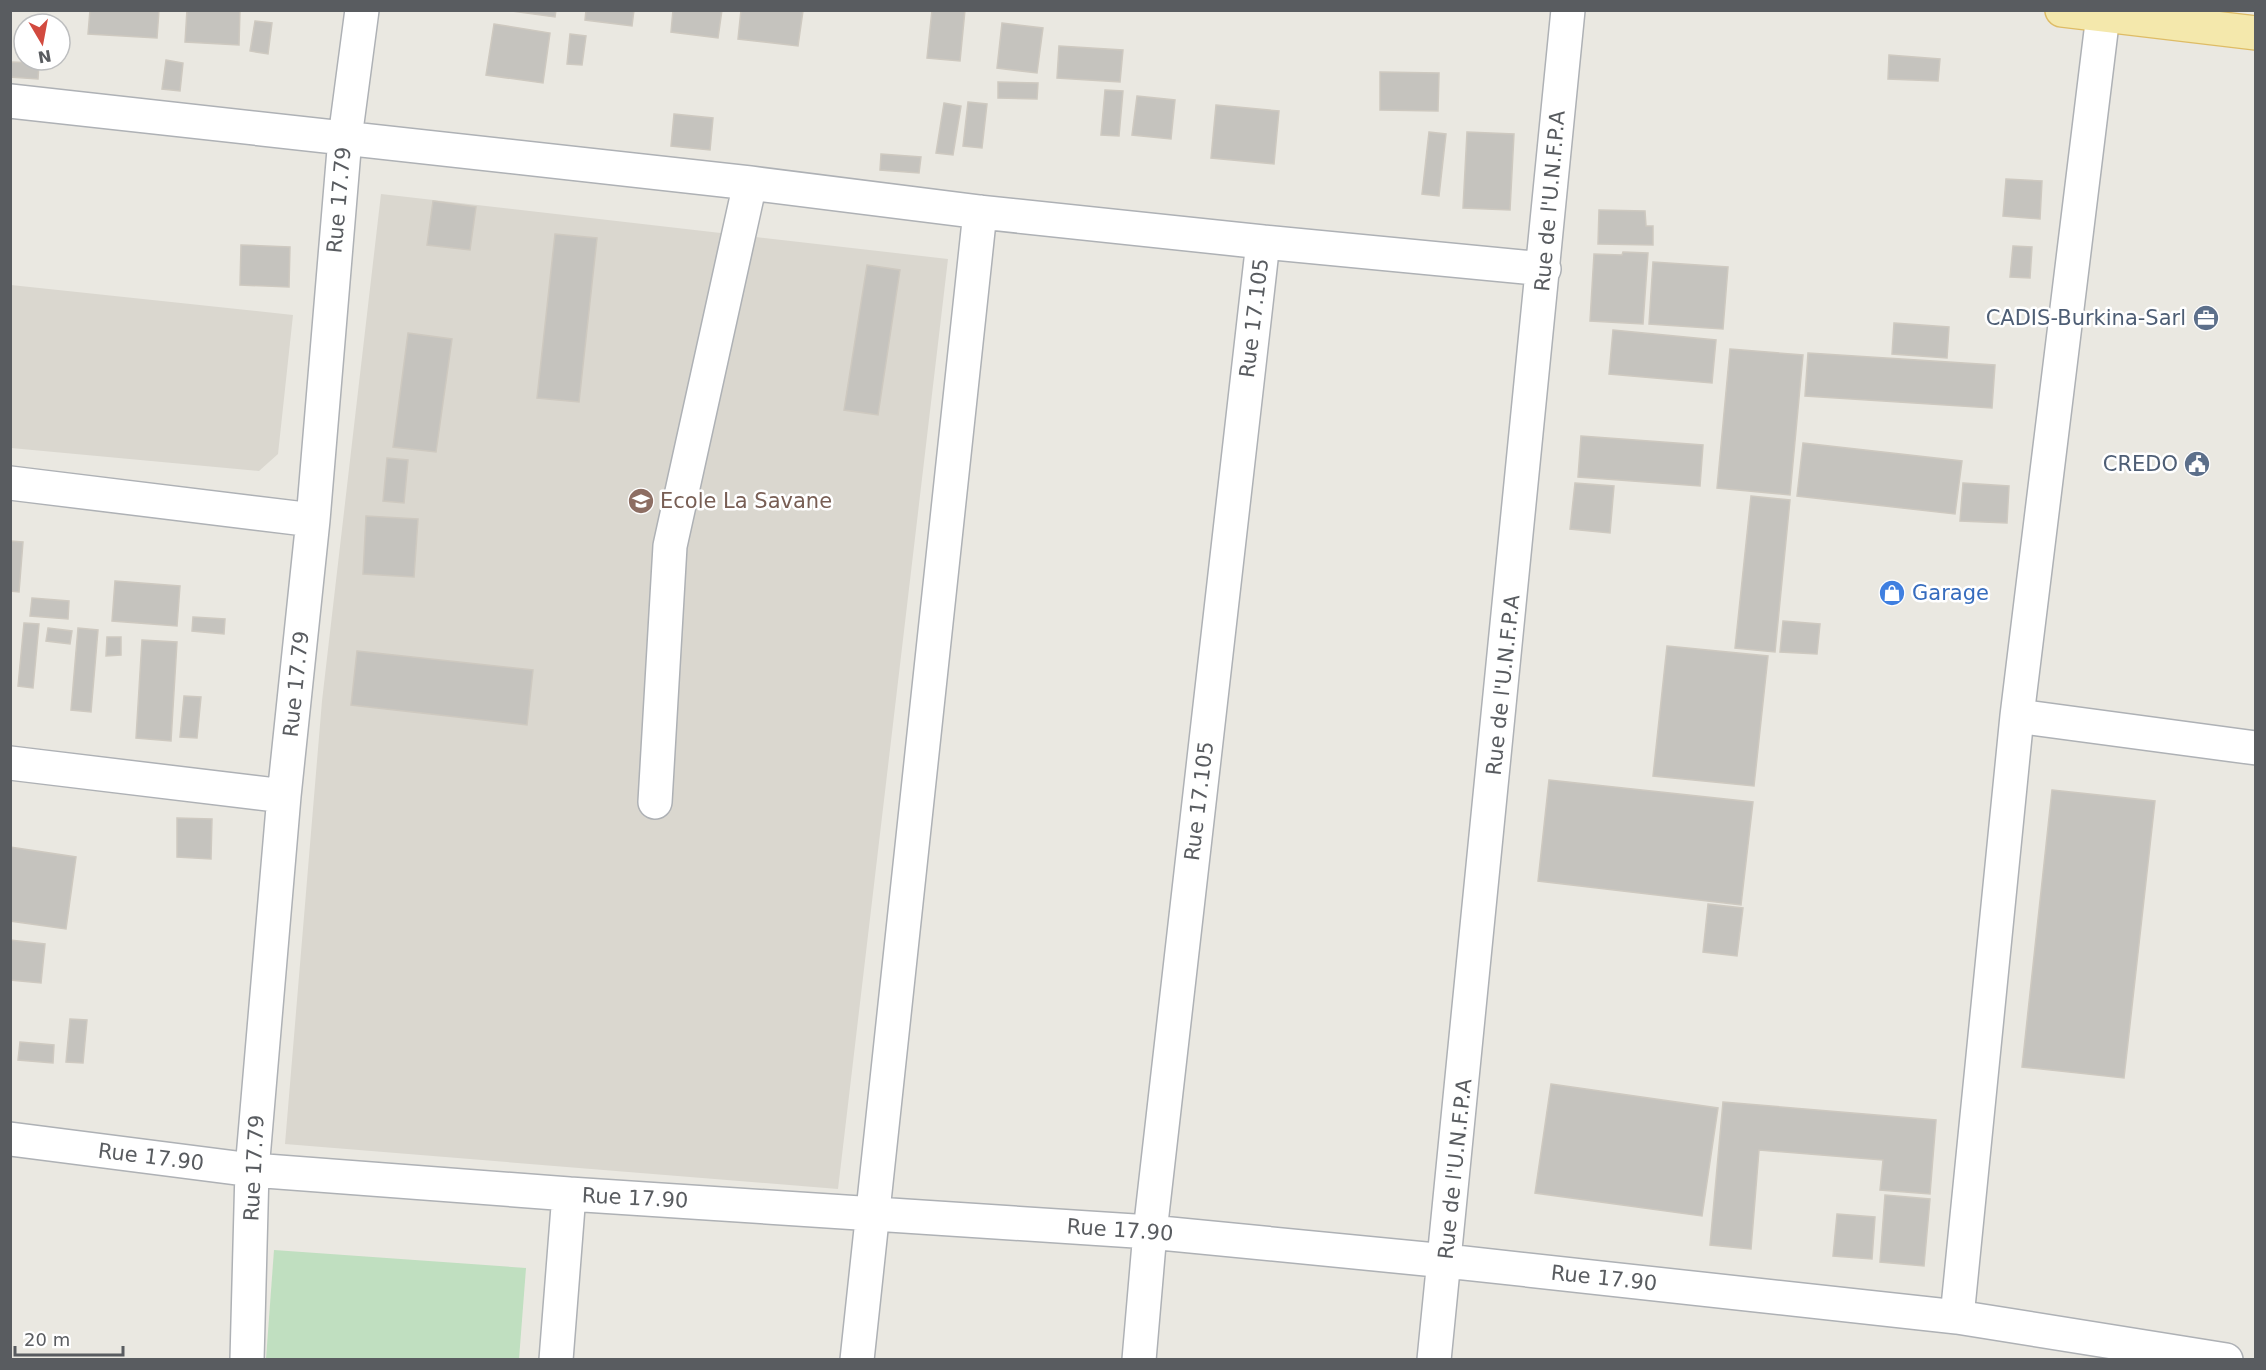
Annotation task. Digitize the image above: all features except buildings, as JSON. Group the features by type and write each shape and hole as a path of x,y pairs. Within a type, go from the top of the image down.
{"main road":[{"path":"2062,10 2256,33"}],"street":[{"name":"Rue 17.79","path":"247,1359 252,1170 284,796 313,520 345,138 362,10"},
{"name":"Rue de l'U.N.F.P.A","path":"1434,1359 1446,1261 1568,10"},
{"path":"1957,1317 2017,716 2103,15"},
{"path":"10,101 750,183 980,212 1263,242 1544,268"},
{"path":"655,802 670,546 750,183"},
{"path":"857,1359 980,212"},
{"name":"Rue 17.105","path":"1139,1359 1150,1232 1263,242"},
{"path":"10,483 313,520"},
{"path":"2017,716 2256,748"},
{"path":"10,763 284,796"},
{"name":"Rue 17.90","path":"10,1139 252,1170 569,1194 1150,1232 1446,1261 1957,1317 2226,1359"},
{"path":"556,1359 569,1194"}],"shaded area":[{"path":"381,194 948,259 838,1189 285,1144 322,701"},
{"path":"11,285 293,315 278,454 259,471 11,448"}],"green space":[{"path":"274,1250 526,1268 519,1359 266,1359"}],"place":[{"name":"CADIS-Burkina-Sarl","path":"2206,318"},
{"name":"CREDO","path":"2197,464"},
{"name":"Ecole La Savane","path":"641,501"},
{"name":"Garage","path":"1892,593"}]}
